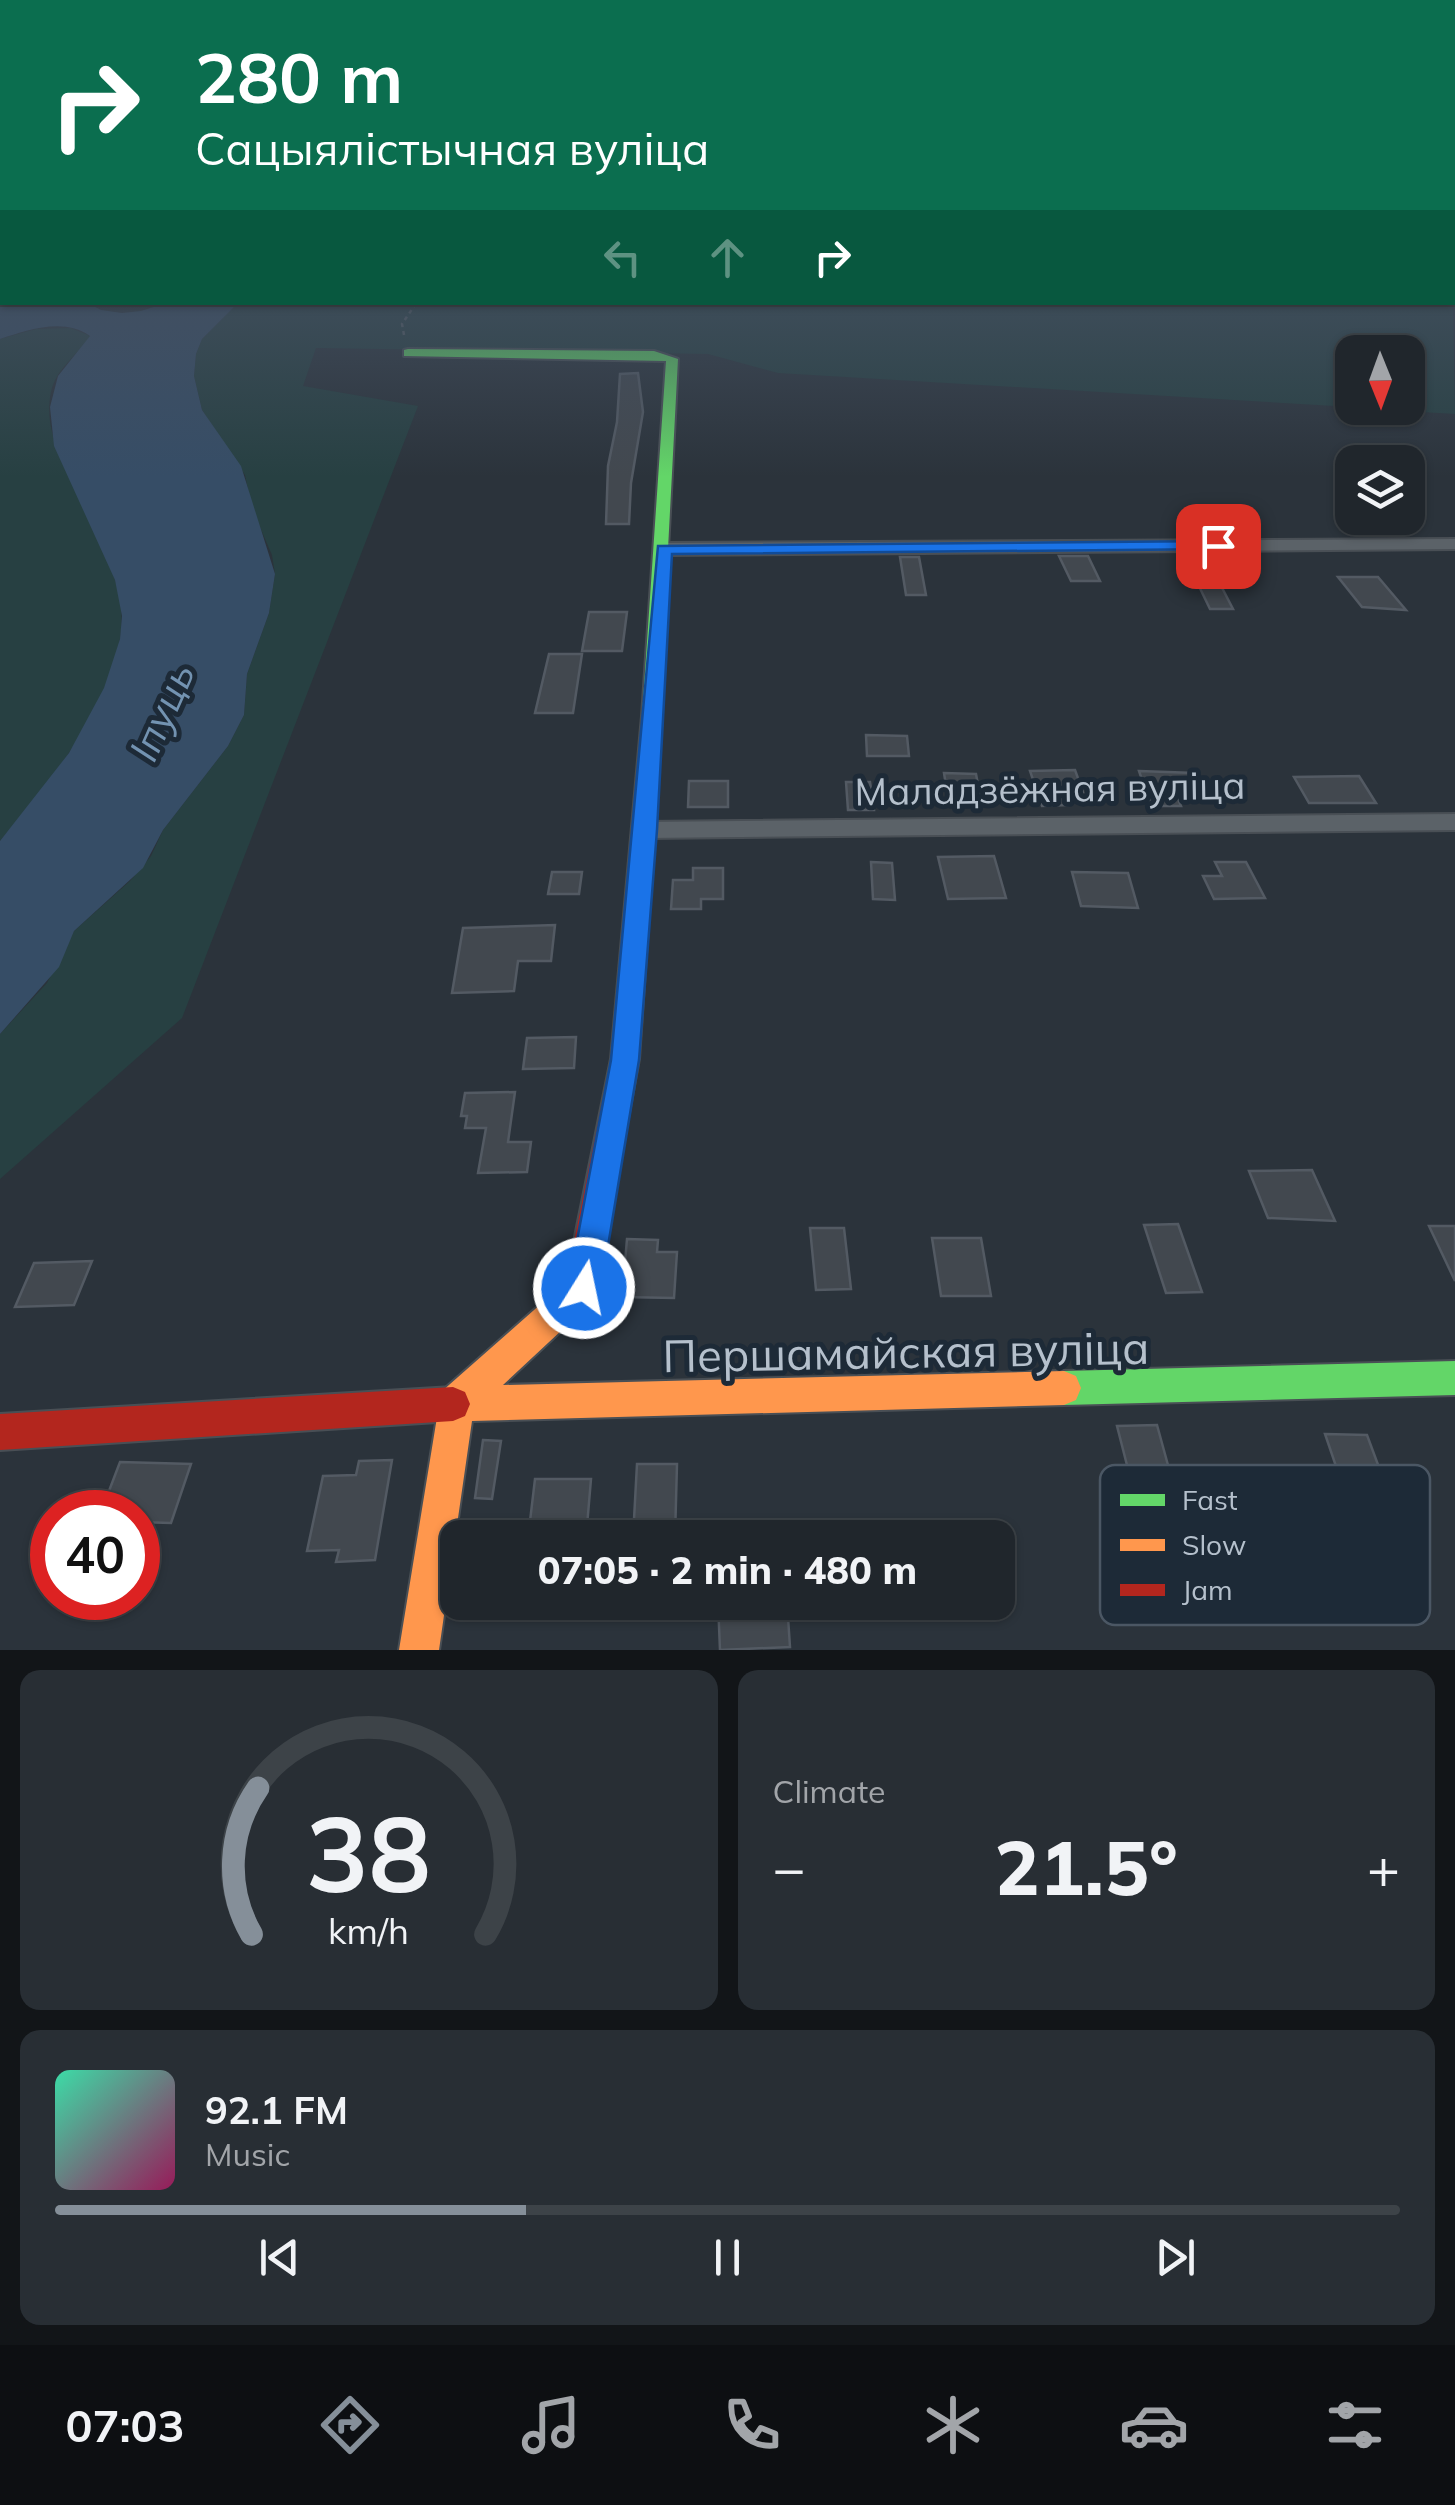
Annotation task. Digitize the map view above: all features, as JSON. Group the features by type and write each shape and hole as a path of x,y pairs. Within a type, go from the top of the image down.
{"street":[{"path":"408,353 654,355 672,359 646,830 625,1060 584,1288 457,1404 418,1650"},
{"path":"664,549 1455,544"},
{"name":"Маладзёжная вуліца","path":"646,830 1455,822"},
{"name":"Першамайская вуліца","path":"0,1432 457,1404 1455,1378"}],"path":[{"path":"403,323 408,353"}],"green space":[{"path":"218,323 1453,323 1455,414 1425,412 1425,335 1335,335 1335,406 778,373 708,354 316,348 303,386 418,406 182,1018 0,1179 0,1034 47,983 74,931 130,881 151,856 163,830 228,746 244,715 247,674 269,613 275,574 272,555 252,509 245,475 202,410 194,376 202,339"},
{"path":"71,328 90,336 54,383 49,406 52,432 113,573 120,600 121,632 114,664 84,730 0,841 0,339 36,329"}],"water":[{"name":"Іпуць","path":"0,323 218,323 202,339 194,376 202,410 241,466 275,574 269,613 247,674 244,715 228,746 163,830 143,868 74,931 59,967 0,1034 0,841 69,753 104,688 120,639 122,616 115,580 54,446 50,407 58,376 90,336 57,326 0,339"}],"building":[{"path":"638,373 643,412 631,483 629,524 606,524 608,466 617,422 620,374"},
{"path":"1059,556 1088,556 1100,581 1071,581"},
{"path":"900,557 919,557 926,595 906,595"},
{"path":"1338,577 1378,577 1406,610 1362,607"},
{"path":"1197,582 1219,582 1233,609 1210,609"},
{"path":"589,612 627,612 622,651 582,651"},
{"path":"549,654 582,654 573,713 535,713"},
{"path":"866,735 907,736 909,756 867,756"},
{"path":"1075,770 1083,792 1062,792 1067,805 1042,806 1030,771"},
{"path":"1139,771 1195,773 1205,797 1177,796 1181,806 1151,806"},
{"path":"944,773 976,774 982,806 949,805"},
{"path":"1359,776 1376,803 1309,803 1294,777"},
{"path":"689,781 728,781 728,807 688,807"},
{"path":"846,782 870,782 874,810 848,810"},
{"path":"994,856 1006,898 948,899 938,857"},
{"path":"871,862 892,863 895,900 873,899"},
{"path":"1215,862 1246,862 1265,898 1214,899 1203,876 1222,876"},
{"path":"693,868 723,868 723,899 701,899 701,909 671,909 673,880 693,880"},
{"path":"552,872 582,872 579,894 548,894"},
{"path":"1072,872 1128,873 1138,908 1081,906"},
{"path":"555,925 551,961 518,961 514,991 452,993 463,928"},
{"path":"576,1037 574,1068 523,1069 527,1038"},
{"path":"515,1092 508,1142 531,1142 527,1172 478,1173 486,1128 465,1128 467,1116 461,1116 465,1093"},
{"path":"1312,1170 1335,1221 1268,1218 1249,1171"},
{"path":"1178,1224 1202,1292 1166,1293 1144,1225"},
{"path":"1429,1226 1455,1226 1455,1281"},
{"path":"810,1228 844,1228 851,1289 816,1290"},
{"path":"932,1238 981,1238 991,1296 941,1296"},
{"path":"627,1239 658,1240 657,1252 677,1252 674,1298 622,1297"},
{"path":"92,1261 74,1305 15,1307 34,1263"},
{"path":"1157,1425 1168,1465 1127,1465 1117,1426"},
{"path":"1325,1434 1367,1435 1378,1465 1336,1465"},
{"path":"483,1440 501,1441 492,1499 475,1498"},
{"path":"392,1460 375,1560 336,1562 339,1550 307,1551 323,1476 356,1475 359,1461"},
{"path":"120,1462 191,1464 171,1523 160,1523 160,1490 109,1490"},
{"path":"637,1464 677,1464 675,1520 634,1520"},
{"path":"535,1479 591,1479 588,1520 530,1520"},
{"path":"719,1620 788,1620 790,1647 720,1650"}],"traffic: fast":[{"path":"408,353 654,355 672,359 652,716"},
{"path":"1064,1388 1455,1378"}],"traffic: slow":[{"path":"419,1650 457,1404 580,1291"},
{"path":"453,1404 1064,1388"}],"traffic: jam":[{"path":"580,1291 625,1059 652,716"},
{"path":"0,1432 453,1404"}],"route":[{"path":"584,1288 625,1060 646,830 664,549 1218,546"}]}
